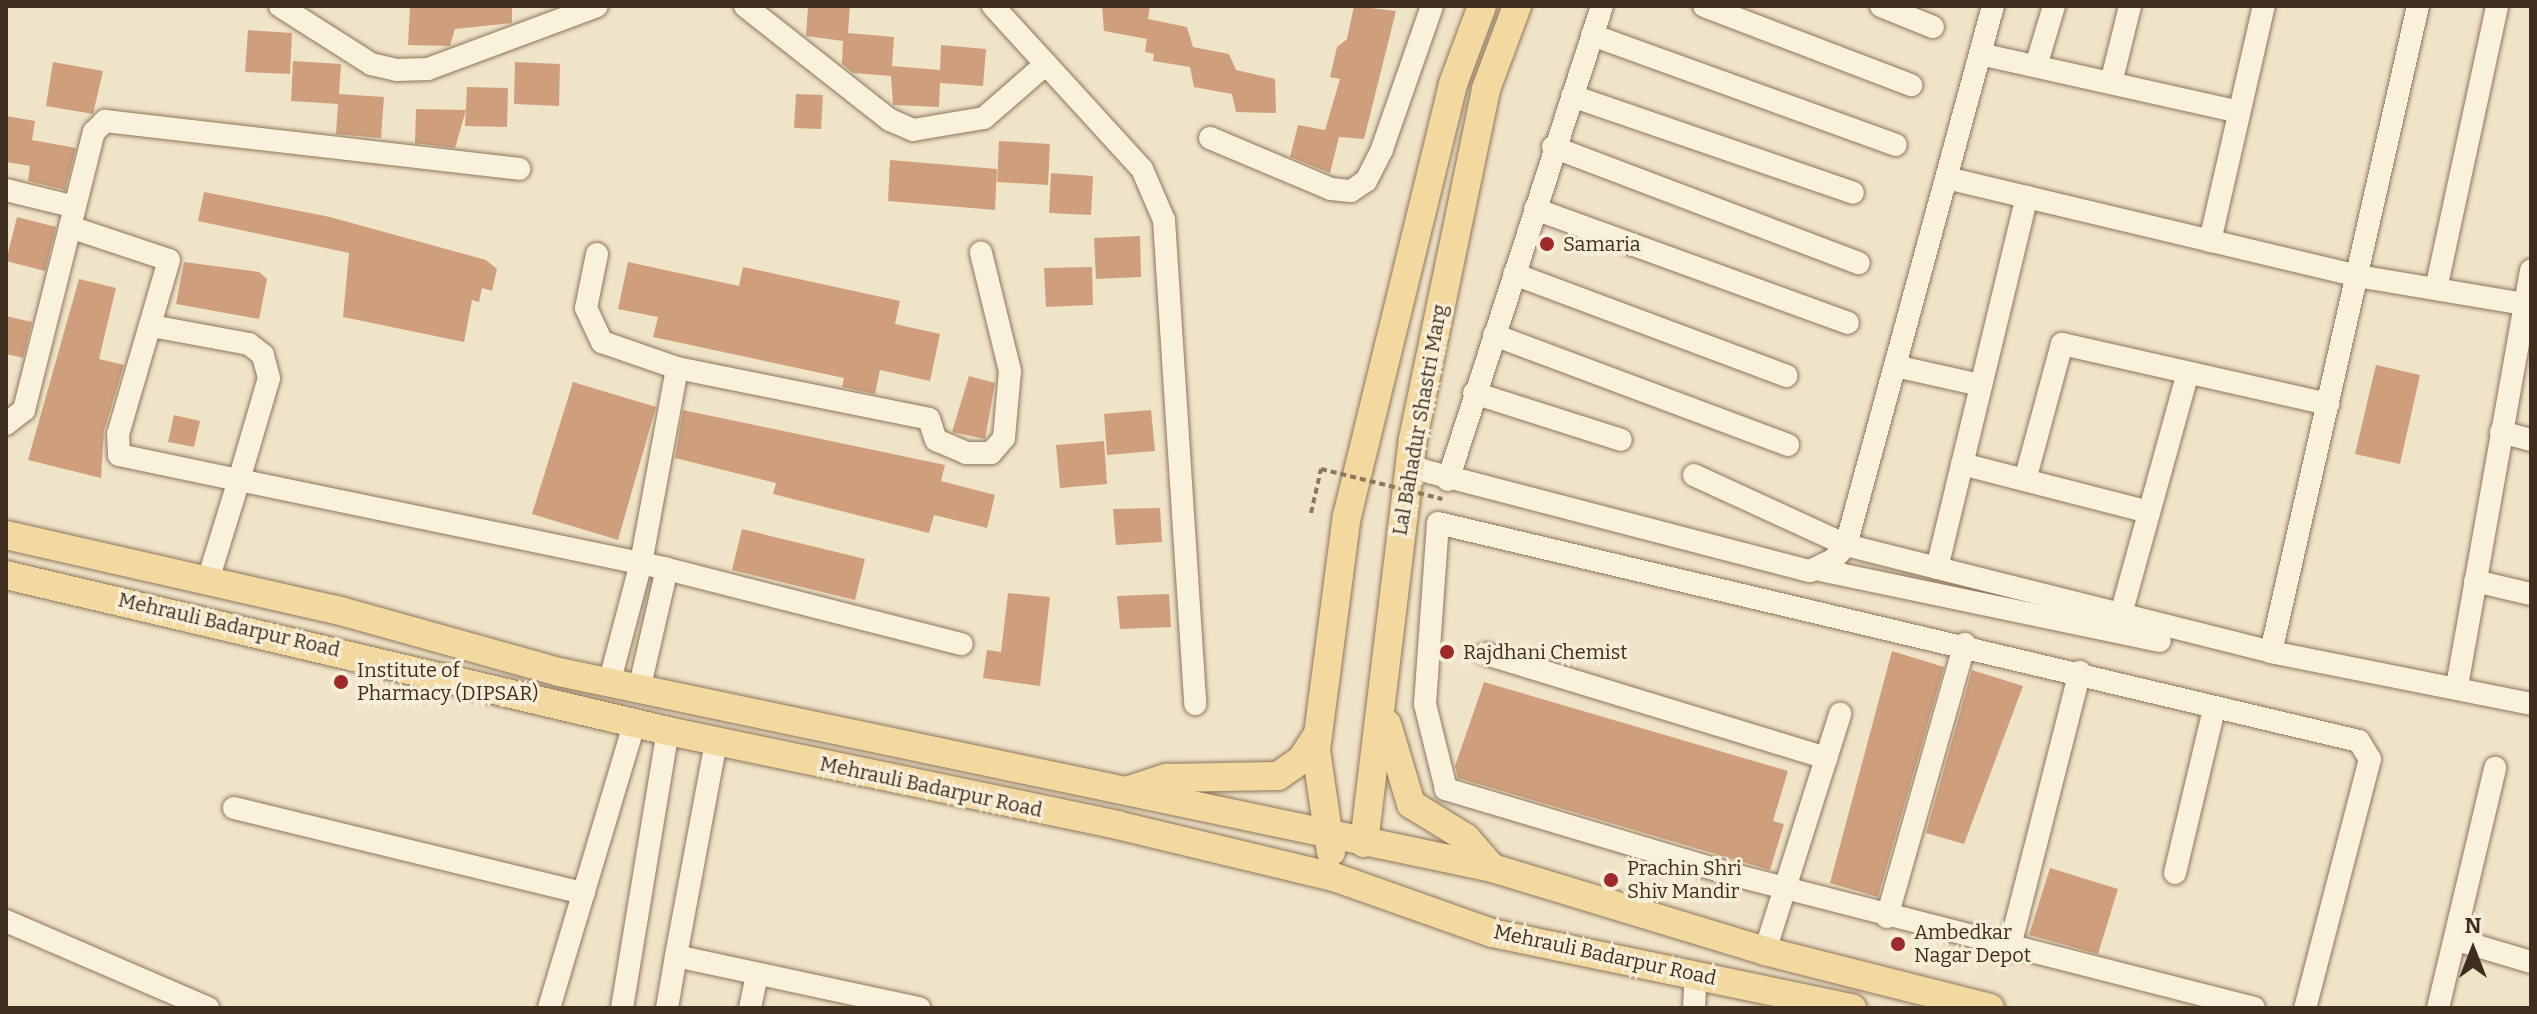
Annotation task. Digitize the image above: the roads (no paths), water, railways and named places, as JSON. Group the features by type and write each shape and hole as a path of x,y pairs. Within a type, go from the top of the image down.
{"main road":[{"name":"Lal Bahadur Shastri Marg","path":"1334,877 1318,734 1347,516 1453,84 1482,6"},
{"name":"Lal Bahadur Shastri Marg","path":"1364,843 1384,711 1410,467 1486,89 1517,6"},
{"name":"Mehrauli Badarpur Road","path":"6,535 208,580 609,684 1492,868 1765,951 1983,1007"},
{"name":"Mehrauli Badarpur Road","path":"6,575 716,742 1334,877 1492,933 1696,973 1852,1008"},
{"path":"1384,711 1411,804 1466,838 1492,868"},
{"path":"1129,790 1167,778 1278,776 1301,760 1318,734"},
{"path":"1334,877 1364,843"}],"street":[{"path":"280,6 371,64 396,70 428,69 597,6"},
{"path":"745,6 890,120 913,130 984,118 1046,64"},
{"path":"993,6 1142,169 1164,220 1195,704"},
{"path":"1210,138 1331,189 1351,191 1366,181 1382,149 1432,6"},
{"path":"1445,489 1553,147 1602,6"},
{"path":"1704,6 1911,85"},
{"path":"1881,6 1933,27"},
{"path":"1820,570 1846,545 1993,6"},
{"path":"2036,66 2054,6"},
{"path":"2111,83 2130,6"},
{"path":"2210,241 2264,6"},
{"path":"2436,289 2497,6"},
{"path":"2271,652 2357,276 2414,7"},
{"path":"1592,35 1896,145"},
{"path":"1980,54 2239,112"},
{"path":"1572,96 1853,193"},
{"path":"6,424 24,410 94,132 105,121 519,169"},
{"path":"1553,147 1859,263"},
{"path":"1947,178 2357,276 2527,304"},
{"path":"6,190 169,260 118,434 119,455 641,563 962,644"},
{"path":"1937,568 2027,197"},
{"path":"1535,209 1848,323"},
{"path":"597,254 586,308 602,342 677,368 929,419 936,440 966,453 991,453 1004,438 1010,371 981,253"},
{"path":"2457,686 2501,432 2522,369 2531,271"},
{"path":"1514,274 1787,376"},
{"path":"152,326 249,344 263,355 269,378 208,580"},
{"path":"1494,335 1788,445"},
{"path":"2025,480 2062,344 2328,404"},
{"path":"1895,366 1981,385"},
{"path":"609,684 641,563 677,368"},
{"path":"2121,614 2188,373"},
{"path":"1474,393 1621,440"},
{"path":"2501,432 2531,440"},
{"path":"1962,464 2149,512"},
{"path":"1410,467 1445,489 2160,641"},
{"path":"1694,475 1846,545 2271,652 2457,686 2531,704"},
{"path":"2254,1008 2009,950 1887,917 1446,789 1425,704 1438,523 1965,644 2369,749 2305,1008"},
{"path":"639,690 667,569"},
{"path":"2475,581 2531,594"},
{"path":"1887,917 1965,644"},
{"path":"1486,654 1826,758"},
{"path":"2009,950 2080,672"},
{"path":"2175,873 2214,709"},
{"path":"1765,951 1840,714"},
{"path":"549,1008 635,722"},
{"path":"622,1008 668,731"},
{"path":"667,1008 716,742"},
{"path":"2438,1008 2457,940 2495,768"},
{"path":"234,808 584,893"},
{"path":"6,921 208,1008"},
{"path":"2457,940 2531,962"},
{"path":"676,956 757,975 840,1000 919,1008"},
{"path":"1694,1008 1696,973"},
{"path":"750,1008 757,975"}],"place":[{"name":"Samaria","path":"1547,244"},
{"name":"Rajdhani Chemist","path":"1447,652"},
{"name":"Institute of Pharmacy (DIPSAR)","path":"341,682"},
{"name":"Prachin Shri Shiv Mandir","path":"1611,880"},
{"name":"Ambedkar Nagar Depot","path":"1898,944"}]}
